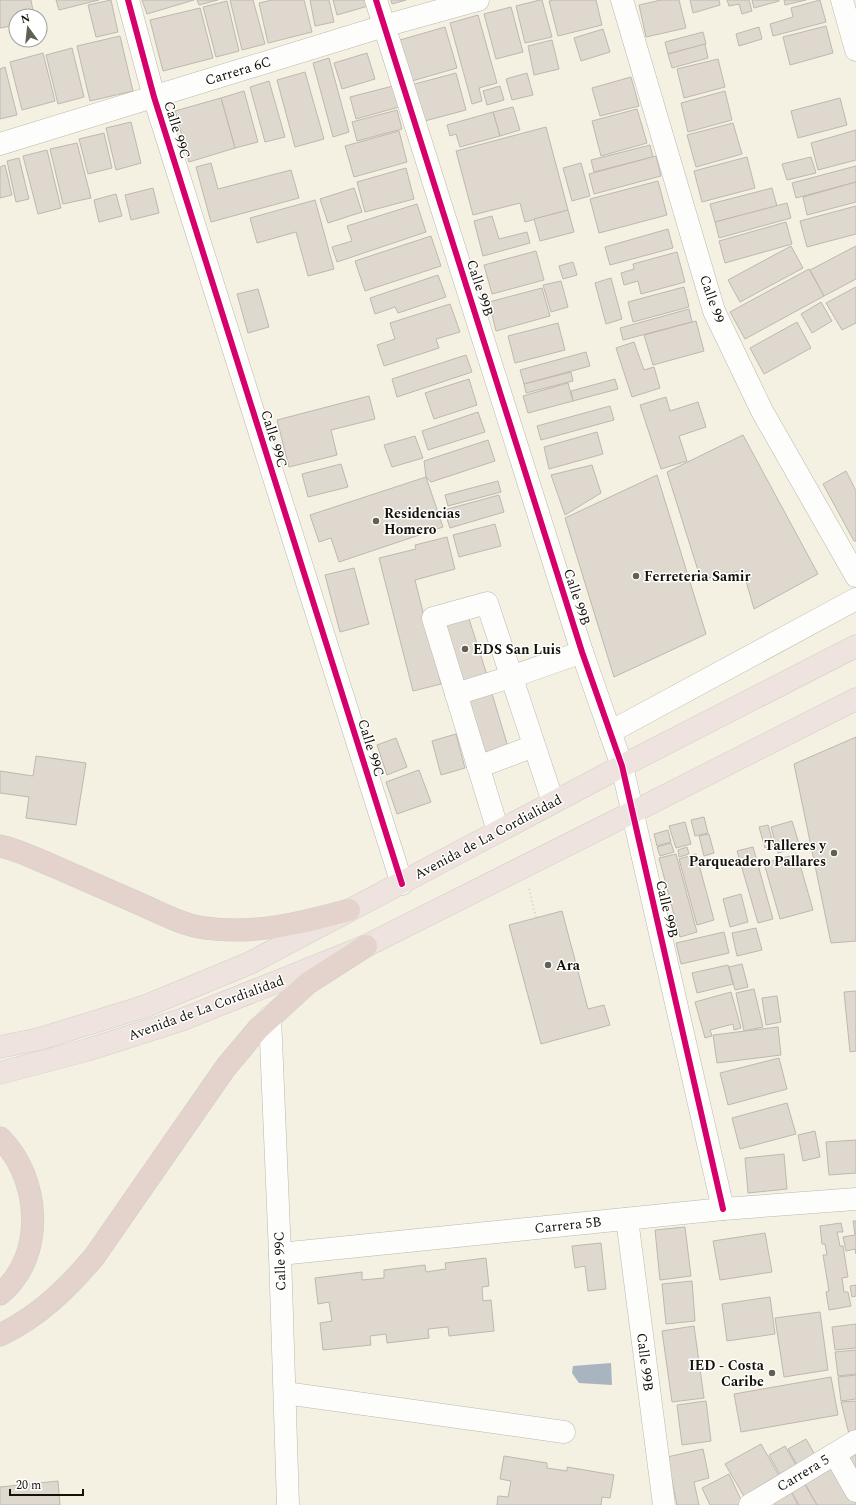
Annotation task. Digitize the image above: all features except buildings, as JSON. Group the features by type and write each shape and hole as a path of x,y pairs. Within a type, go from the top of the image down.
{"highway":[{"path":"0,846 61,869 177,920 204,928 250,930 271,928 307,922 349,910"},
{"path":"0,1335 35,1316 51,1303 80,1273 103,1244 226,1067 258,1029 308,983 366,946"},
{"path":"0,1138 14,1155 23,1173 29,1190 32,1224 31,1240 18,1273 8,1287 0,1294"}],"main road":[{"name":"Avenida de La Cordialidad","path":"0,1047 39,1039 146,1006 250,963 349,910 402,884 553,802 856,646"},
{"name":"Avenida de La Cordialidad","path":"0,1073 87,1050 181,1020 366,946 856,699"}],"street":[{"name":"Calle 99C","path":"128,0 154,97 402,884"},
{"name":"Calle 99B","path":"376,0 582,652 622,766 723,1209"},
{"name":"Carrera 6C","path":"0,144 384,26 478,0"},
{"name":"Calle 99","path":"622,0 714,311 762,411 856,576"},
{"path":"842,0 856,50"},
{"path":"610,732 856,599"},
{"path":"498,832 433,618 487,603 553,802"},
{"path":"456,694 511,677 582,652"},
{"path":"478,767 534,746"},
{"name":"Calle 99C","path":"270,1018 280,1254 288,1505"},
{"name":"Carrera 5B","path":"280,1254 723,1209 856,1199"},
{"name":"Calle 99B","path":"627,1219 664,1505"},
{"path":"285,1393 564,1432"},
{"name":"Carrera 5","path":"750,1505 856,1441"},
{"path":"835,1454 856,1492"}],"path":[{"path":"524,867 536,918"}],"shaded area":[{"path":"611,1363 612,1385 579,1383 572,1373 573,1366"}],"cycle path":[{"path":"128,0 154,97 402,884"},
{"path":"376,0 582,652 622,766 723,1209"}],"place":[{"name":"Residencias Homero","path":"376,521"},
{"name":"Ferreteria Samir","path":"636,576"},
{"name":"EDS San Luis","path":"465,649"},
{"name":"Talleres y Parqueadero Pallares","path":"834,853"},
{"name":"Ara","path":"548,965"},
{"name":"IED - Costa Caribe","path":"772,1373"}]}
